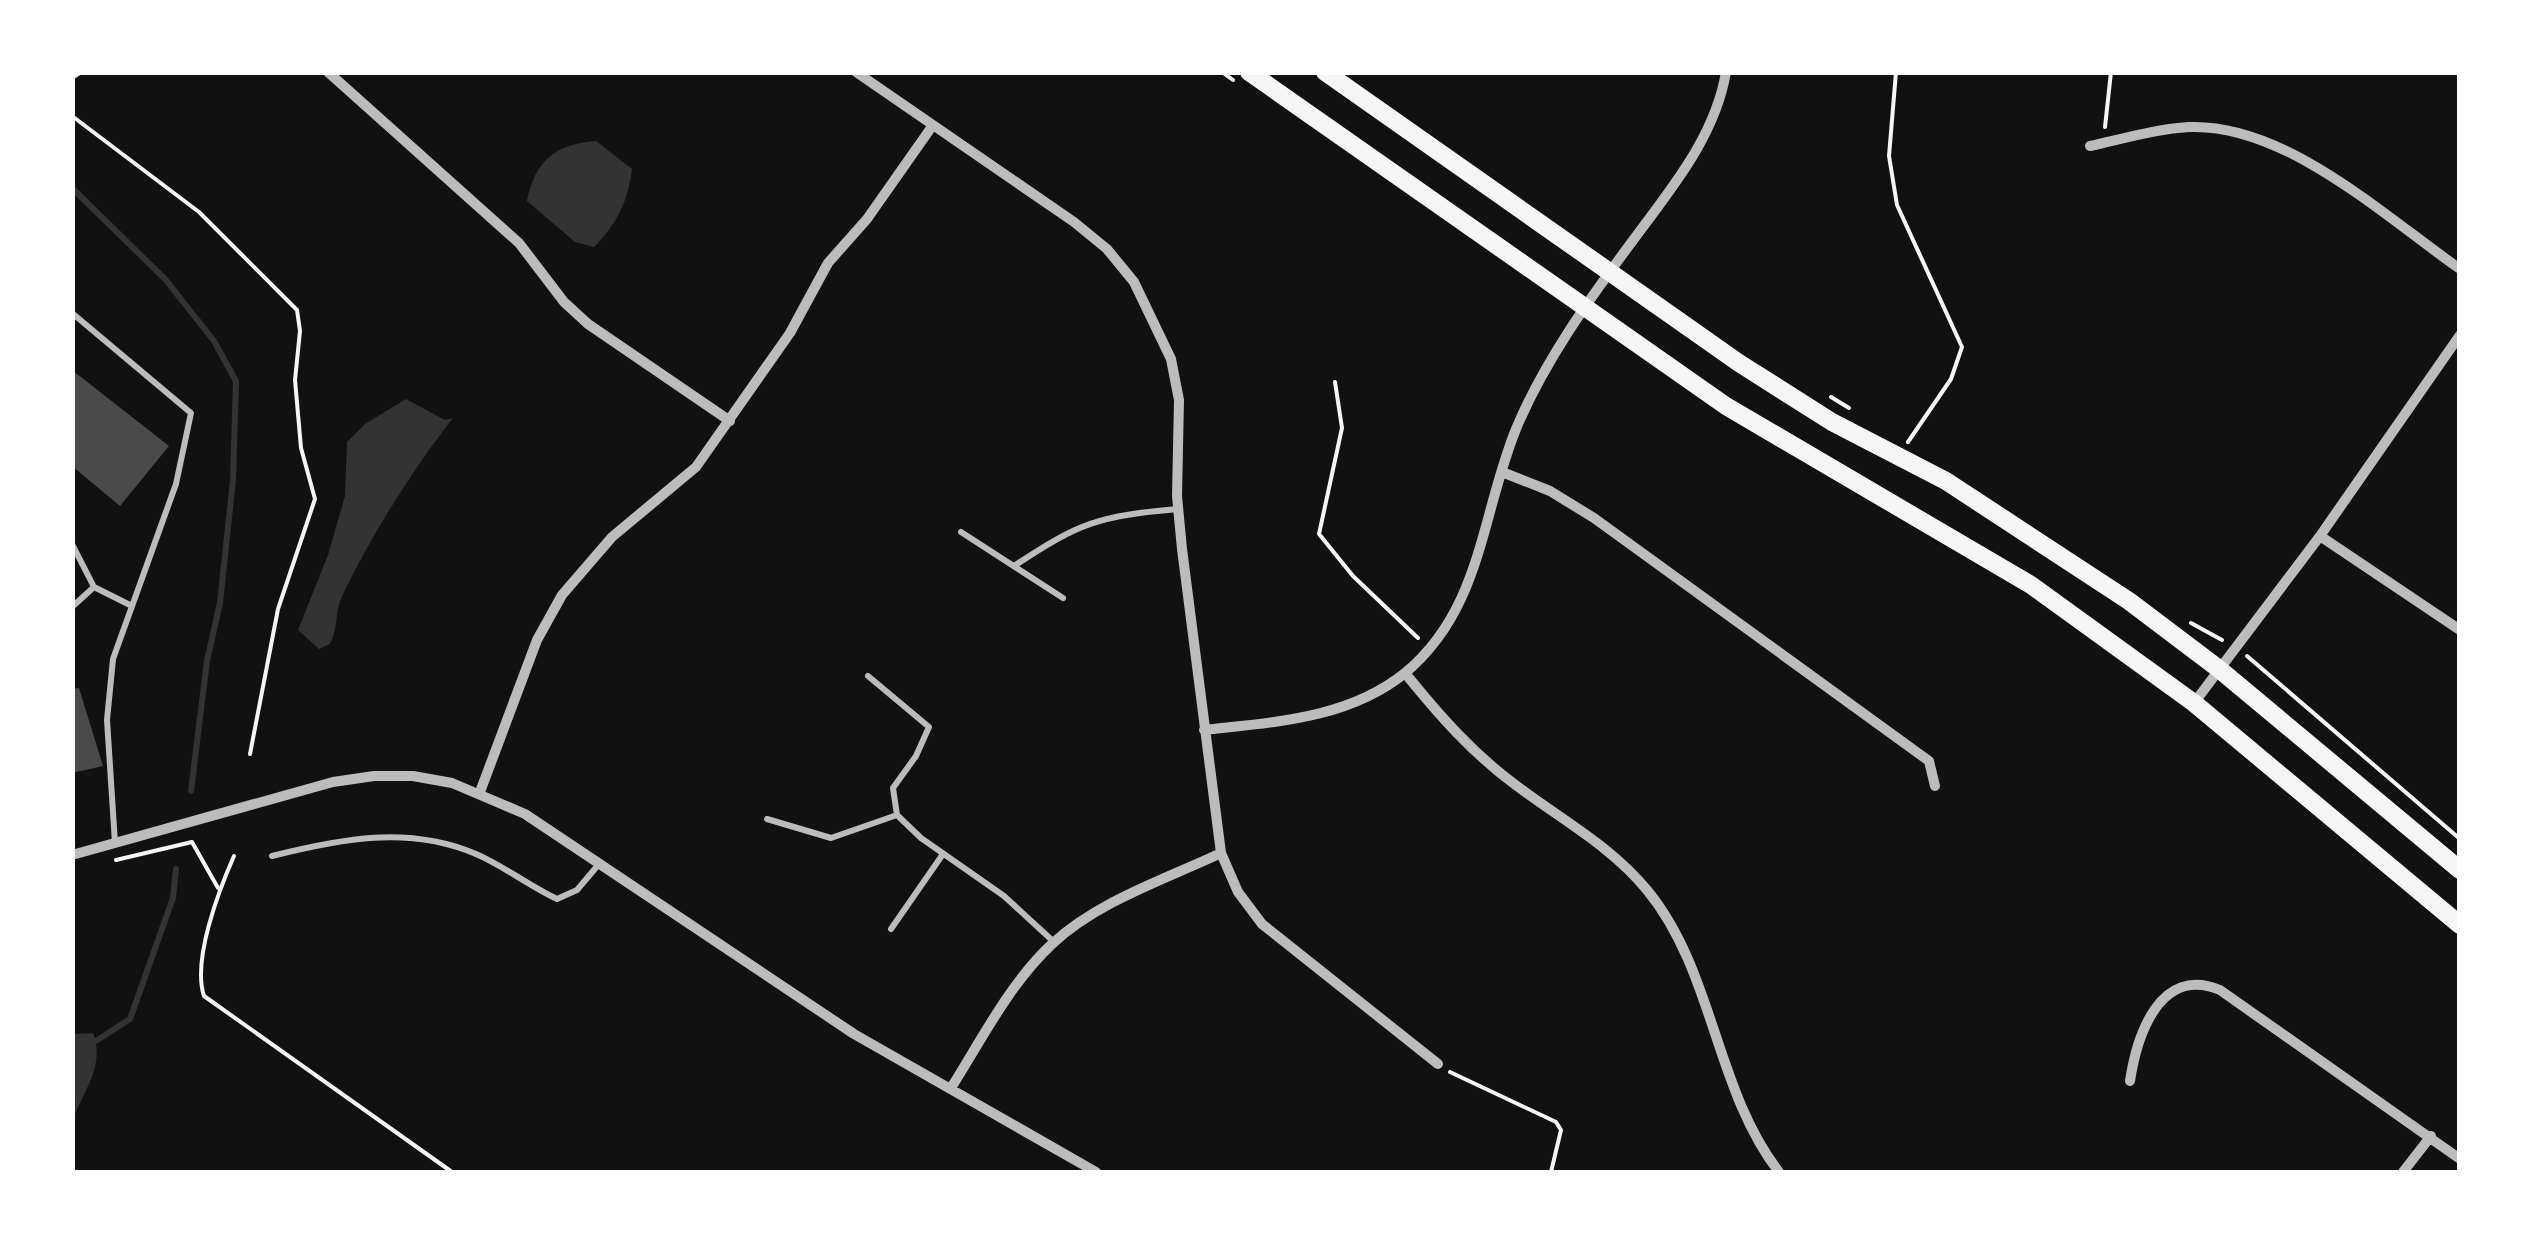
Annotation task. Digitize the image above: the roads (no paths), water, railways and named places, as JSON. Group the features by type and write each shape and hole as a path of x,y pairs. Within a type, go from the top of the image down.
{"main road":[{"path":"1249,72 1726,406 1987,556 2194,704 2460,925"},
{"path":"1325,72 1832,422 1946,481 2042,541 2219,669 2460,870"}],"street":[{"path":"328,72 519,243 564,302 588,324 730,422"},
{"path":"856,72 1035,194 1107,249 1134,282 1155,318 1171,359 1179,400 1178,509 1222,854 1238,892 1262,924 1438,1064"},
{"path":"1204,730 1332,712 1405,673 1428,649 1465,596 1481,554 1502,472 1541,378 1584,308 1706,134 1726,72"},
{"path":"480,792 536,640 562,595 612,536 696,467 790,333 828,263 867,219 933,125"},
{"path":"2090,146 2190,127 2234,131 2275,144 2460,269"},
{"path":"2194,704 2320,536 2460,335"},
{"path":"1502,472 1550,491 1626,541 1929,762 1935,786"},
{"path":"2320,536 2460,630"},
{"path":"1405,673 1472,751 1592,838 1648,892 1688,961 1748,1119 1778,1172"},
{"path":"72,855 333,782 414,776 480,792 525,814 854,1034 1096,1172"},
{"path":"952,1088 1019,982 1054,942 1114,904 1222,854"},
{"path":"2130,1081 2135,1048 2160,1000 2174,989 2204,984 2460,1159"},
{"path":"2403,1172 2431,1136"}],"lane":[{"path":"72,314 191,412 176,484 113,659 107,720 115,843"},
{"path":"1014,566 1062,534 1107,515 1178,509"},
{"path":"961,532 1063,598"},
{"path":"72,544 94,588 132,606"},
{"path":"72,607 94,588"},
{"path":"868,676 929,727 916,756 893,788 897,815 942,854 1004,896 1054,942"},
{"path":"767,819 832,838 897,815"},
{"path":"272,856 358,838 402,836 474,853 557,899 576,890 600,864"},
{"path":"891,929 942,854"}],"waterway":[{"path":"72,188 165,279 214,341 236,381 233,480 220,603 207,661 191,791"},
{"path":"91,1044 130,1019 173,898 176,869"}]}
